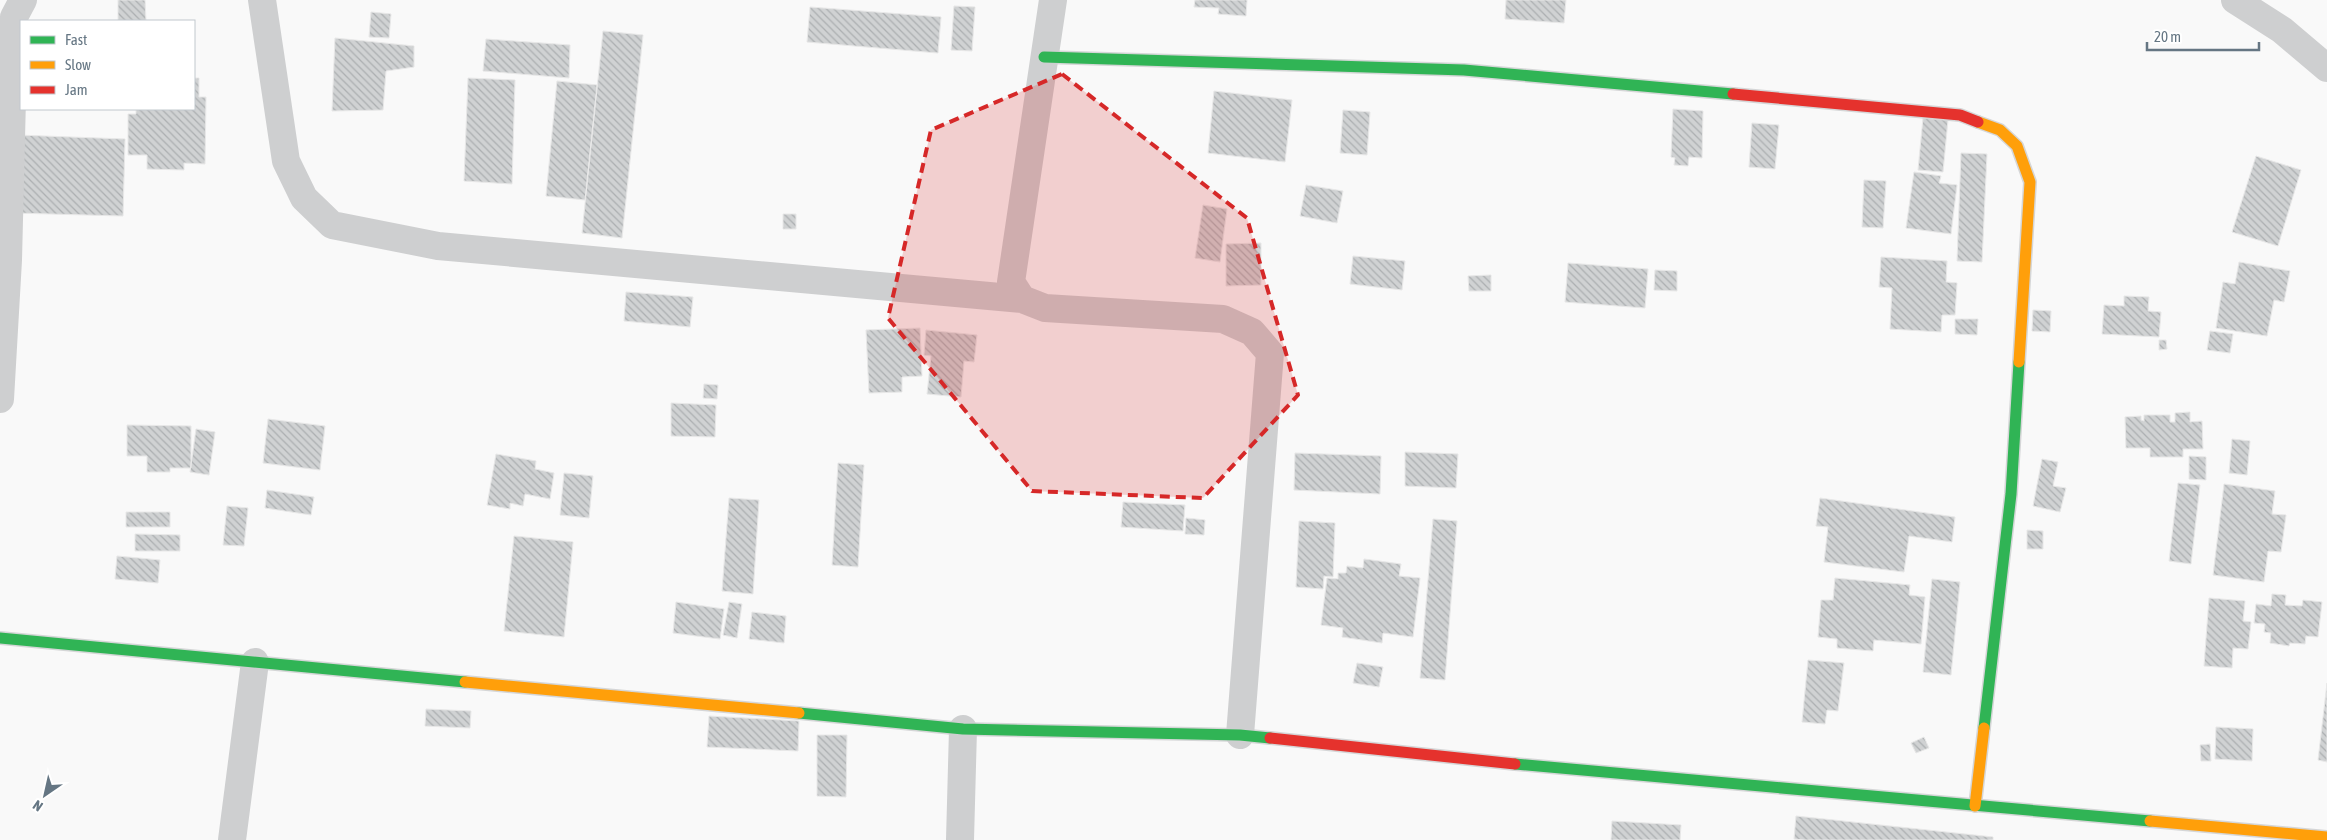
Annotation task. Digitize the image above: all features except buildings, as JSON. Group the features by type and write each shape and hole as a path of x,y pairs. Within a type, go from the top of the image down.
{"street":[{"path":"0,399 8,260 14,17 23,0"},
{"path":"262,0 286,162 304,198 332,225 438,246 1022,299 1045,308 1223,319 1252,332 1270,353 1240,735"},
{"path":"1022,299 1011,282 1053,0"},
{"path":"2235,0 2282,30 2327,68"},
{"path":"1044,57 1464,70 1960,114 2000,130 2017,146 2030,182 2011,494 1975,806"},
{"path":"0,638 963,729 1240,735 1518,764 1975,806 2271,837 2327,837"},
{"path":"232,840 255,662"},
{"path":"960,840 963,729"}],"highlighted area":[{"path":"1062,74 1247,218 1298,395 1203,498 1032,491 888,318 931,130"}],"traffic: fast":[{"path":"1044,57 1464,70 1733,94"},
{"path":"1984,728 2011,494 2019,362"},
{"path":"0,638 465,682"},
{"path":"799,713 963,729 1240,735 1270,738"},
{"path":"1515,764 2150,821"}],"traffic: slow":[{"path":"1978,122 2000,130 2017,146 2030,182 2019,362"},
{"path":"465,682 799,713"},
{"path":"1975,806 1984,728"},
{"path":"2150,821 2327,837"}],"traffic: jam":[{"path":"1733,94 1960,115 1978,122"},
{"path":"1270,738 1515,764"}]}
